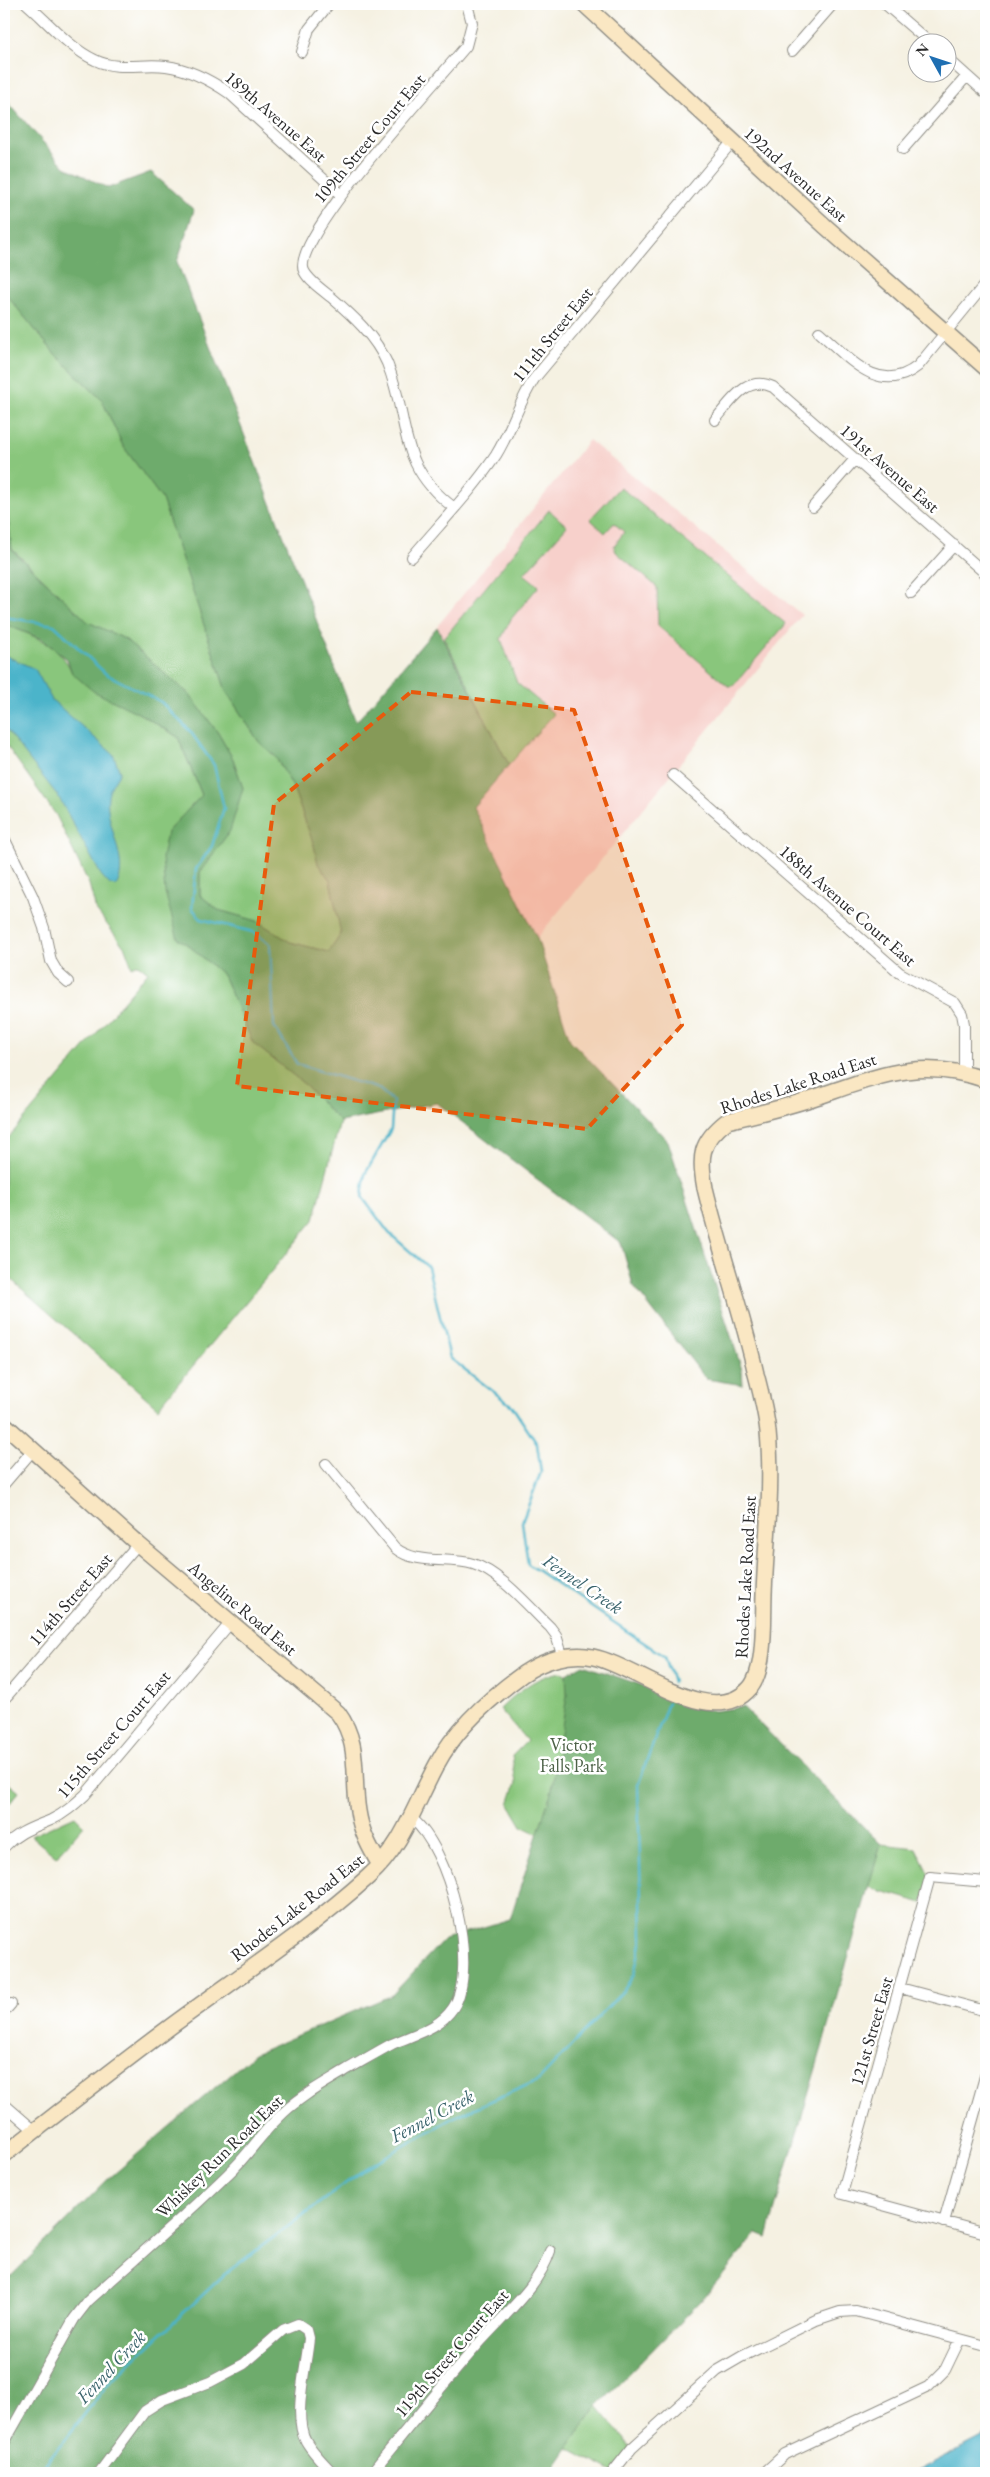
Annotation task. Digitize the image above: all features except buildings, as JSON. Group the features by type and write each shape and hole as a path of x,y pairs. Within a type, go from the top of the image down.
{"street":[{"name":"189th Avenue East","path":"27,4 56,30 95,60 126,66 166,66 197,74 213,82 229,93 340,194"},
{"path":"302,52 309,29 329,4"},
{"name":"109th Street Court East","path":"453,507 435,491 416,465 403,432 393,378 376,343 351,314 314,282 304,270 302,262 311,242 340,194 466,46 472,23 467,4"},
{"name":"192nd Avenue East","path":"584,4 732,142 986,368"},
{"path":"792,52 833,4"},
{"path":"885,4 917,32"},
{"path":"958,68 986,93"},
{"path":"903,149 966,76"},
{"name":"111th Street East","path":"412,557 494,457 509,431 523,395 534,380 732,142"},
{"path":"818,332 867,372 883,378 891,378 911,372 986,283"},
{"name":"191st Avenue East","path":"715,420 744,388 750,384 765,383 773,387 986,574"},
{"path":"813,507 855,459"},
{"path":"911,593 954,545"},
{"name":"188th Avenue Court East","path":"673,775 900,973 955,1003 962,1014 964,1024 964,1072"},
{"path":"4,840 33,897 44,928 51,961 58,974 68,982"},
{"name":"Rhodes Lake Road East","path":"4,2155 166,2030 278,1948 369,1876 393,1850 412,1819 436,1766 457,1734 527,1672 546,1661 591,1656 615,1663 646,1680 704,1702 724,1702 739,1697 750,1687 756,1677 763,1635 770,1466 768,1429 752,1354 706,1188 702,1167 703,1148 710,1137 727,1121 807,1100 858,1082 895,1072 934,1068 964,1072 986,1080"},
{"name":"Angeline Road East","path":"4,1424 138,1544 232,1621 338,1713 345,1722 354,1748 357,1800 363,1833 380,1865"},
{"path":"4,1484 33,1450"},
{"path":"326,1464 396,1548 411,1556 461,1562 487,1569 550,1627 556,1634 564,1658"},
{"name":"114th Street East","path":"6,1698 138,1544"},
{"name":"115th Street Court East","path":"4,1848 24,1830 52,1820 70,1810 85,1795 232,1621"},
{"name":"Whiskey Run Road East","path":"4,2443 74,2319 88,2301 228,2175 286,2110 332,2078 376,2053 432,2027 453,2008 460,1995 464,1963 455,1906 431,1841 421,1826 412,1819"},
{"name":"121st Street East","path":"944,2222 842,2194 930,1876 986,1882"},
{"path":"900,1988 986,2012"},
{"path":"986,2073 944,2222 986,2233"},
{"path":"4,2104 35,2131"},
{"name":"119th Street Court East","path":"371,2473 458,2368 529,2287 544,2268 550,2250"},
{"path":"612,2473 632,2448 717,2372 741,2357 816,2320 840,2312 856,2311 986,2346"},
{"path":"99,2473 145,2412 155,2404 210,2382 244,2364 283,2330 298,2324 307,2330 309,2338 301,2404 303,2433 312,2449 333,2473"},
{"path":"764,2473 785,2454 928,2387 945,2370 960,2339"}],"highlighted area":[{"path":"411,692 574,710 682,1025 587,1129 237,1086 274,804"}],"shaded area":[{"path":"589,440 802,615 537,938 404,667"}],"green space":[{"path":"4,98 65,167 108,188 151,172 194,210 177,262 356,722 437,627 509,765 473,807 537,938 570,1040 668,1141 742,1370 743,1385 706,1379 633,1285 621,1243 437,1103 340,1122 303,1083 253,1043 223,975 187,944 178,939 165,892 162,858 167,832 202,795 178,737 142,715 93,691 72,673 67,659 42,639 4,624 4,489 12,550 88,622 125,639 190,695 218,733 233,759 243,788 230,831 200,872 200,895 218,910 257,921 290,942 329,952 341,934 330,880 318,864 314,845 292,785 275,756 259,742 226,691 162,499 123,446 102,400 56,355 4,292"},
{"path":"4,292 56,355 102,400 123,446 162,499 226,691 259,742 275,756 292,785 314,845 318,864 330,880 341,934 329,952 290,942 257,921 218,910 200,895 200,872 208,863 243,788 233,759 218,733 190,695 125,639 88,622 12,549 4,489"},
{"path":"620,487 786,624 733,686 728,686 658,626 657,587 616,552 614,546 624,532 614,523 605,533 590,519"},
{"path":"549,510 567,526 524,574 539,586 511,619 501,639 517,683 554,714 509,765 444,638"},
{"path":"4,624 44,642 61,655 72,673 178,737 202,795 167,832 178,939 187,944 223,975 253,1043 303,1083 340,1122 314,1220 158,1408 7,1276 4,1271 4,1143 148,972 138,964 132,967 125,948 96,910 89,884 56,815 4,742"},
{"name":"Victor Falls Park","path":"583,1665 641,1685 686,1706 714,1711 743,1707 881,1844 767,2237 757,2233 700,2302 597,2406 551,2473 4,2473 4,2283 106,2181 254,2054 392,1995 444,1939 510,1919 552,1789 567,1695 566,1674"},
{"path":"562,1672 583,1685 549,1839 522,1826 509,1804 516,1783 512,1756 527,1741 500,1709 528,1685 544,1677"},
{"path":"4,1733 8,1783 19,1792 9,1804 4,1800"},
{"path":"75,1816 84,1825 56,1857 31,1836"},
{"path":"881,1844 916,1848 930,1877 922,1903 868,1887"},
{"path":"597,2406 632,2448 613,2472 568,2448"}],"water":[{"path":"4,655 35,669 52,700 113,754 120,772 111,787 108,797 110,819 121,866 116,886 110,885 101,875 58,796 4,727"},
{"path":"986,2435 986,2473 913,2473"}],"waterway":[{"name":"Fennel Creek","path":"4,617 54,625 106,674 161,702 190,731 214,765 224,808 212,846 196,869 192,908 201,919 253,932 270,944 274,1026 297,1064 379,1089 393,1101 391,1129 365,1174 362,1197 389,1233 428,1267 450,1358 512,1406 537,1444 541,1472 522,1522 528,1564 665,1657 673,1682"},
{"name":"Fennel Creek","path":"39,2473 108,2384 226,2273 366,2168 454,2117 539,2080 624,1990 634,1974 642,1939 638,1785 668,1703"}]}
